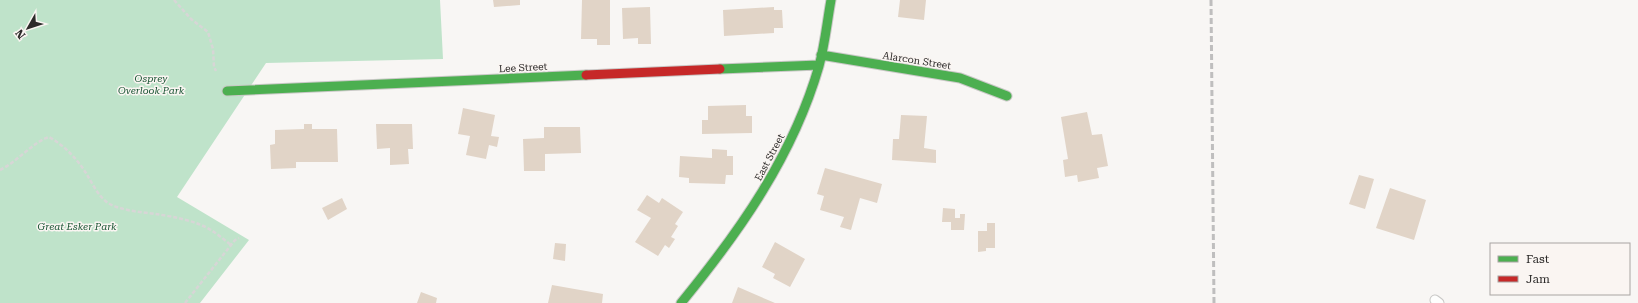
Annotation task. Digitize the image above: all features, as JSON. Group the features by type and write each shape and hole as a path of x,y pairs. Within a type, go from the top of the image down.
{"street":[{"name":"East Street","path":"681,303 715,262 763,192 790,142 812,88 820,60 831,0"},
{"name":"Lee Street","path":"227,91 820,60"},
{"name":"Alarcon Street","path":"820,60 960,78 1007,96"}],"path":[{"path":"174,0 191,19 208,32 213,49 214,67 227,91"},
{"path":"0,170 10,165 42,139 49,138 64,147 86,172 94,187 108,202 128,210 162,215 200,224 214,232 231,245"},
{"path":"185,303 231,245 239,238"}],"green space":[{"path":"0,0 440,0 443,59 266,63 177,197 249,240 200,303 0,303"}],"building":[{"path":"493,0 520,0 520,5 494,7"},
{"path":"582,0 610,0 610,45 597,45 597,39 581,39"},
{"path":"900,0 926,0 924,20 898,17"},
{"path":"650,7 651,44 638,44 638,38 623,39 622,8"},
{"path":"774,7 774,10 782,10 783,28 774,28 774,33 724,36 723,10"},
{"path":"746,105 746,116 752,116 752,133 702,134 702,120 708,120 708,106"},
{"path":"463,108 495,115 491,136 499,137 497,147 489,145 486,159 466,155 470,136 458,134"},
{"path":"1087,112 1092,135 1102,134 1108,166 1097,168 1099,178 1078,182 1077,175 1065,177 1063,160 1068,159 1061,117"},
{"path":"901,115 927,116 924,148 936,150 936,163 892,160 893,139 899,139"},
{"path":"304,124 312,124 312,129 337,129 338,162 296,162 296,168 271,169 270,145 275,144 275,130 304,129"},
{"path":"376,124 412,124 413,149 408,149 409,164 390,165 390,148 377,149"},
{"path":"544,127 580,127 581,153 545,154 545,171 524,171 523,139 544,138"},
{"path":"712,149 727,150 727,156 733,156 733,175 726,175 725,184 689,183 689,178 679,177 680,156 712,158"},
{"path":"825,168 882,184 877,203 860,198 851,230 840,227 844,217 820,210 824,196 817,194"},
{"path":"1359,175 1374,179 1365,209 1349,204"},
{"path":"1390,188 1426,200 1414,240 1376,228"},
{"path":"647,195 659,203 662,198 683,212 675,224 678,226 671,237 675,239 669,248 665,245 658,256 635,242 651,218 637,210"},
{"path":"342,198 347,209 328,220 322,208"},
{"path":"943,208 955,209 955,218 960,218 960,214 965,214 964,230 951,230 951,222 942,222"},
{"path":"987,223 995,223 995,248 986,248 986,251 978,252 978,231 987,231"},
{"path":"775,242 805,259 790,287 773,278 775,274 762,267"},
{"path":"555,243 566,244 565,261 553,259"},
{"path":"552,285 603,294 602,303 548,303"},
{"path":"738,287 775,303 732,303"},
{"path":"421,292 437,298 436,303 417,303"}],"railway":[{"path":"1211,0 1214,303"}],"traffic: fast":[{"path":"681,303 744,220 779,162 795,131 819,66 831,0"},
{"path":"821,55 960,78 1007,96"},
{"path":"720,69 819,65"},
{"path":"227,91 586,75"}],"traffic: jam":[{"path":"586,75 720,69"}],"park label":[{"name":"Osprey Overlook Park","path":"151,84"},
{"name":"Great Esker Park","path":"77,226"}]}
